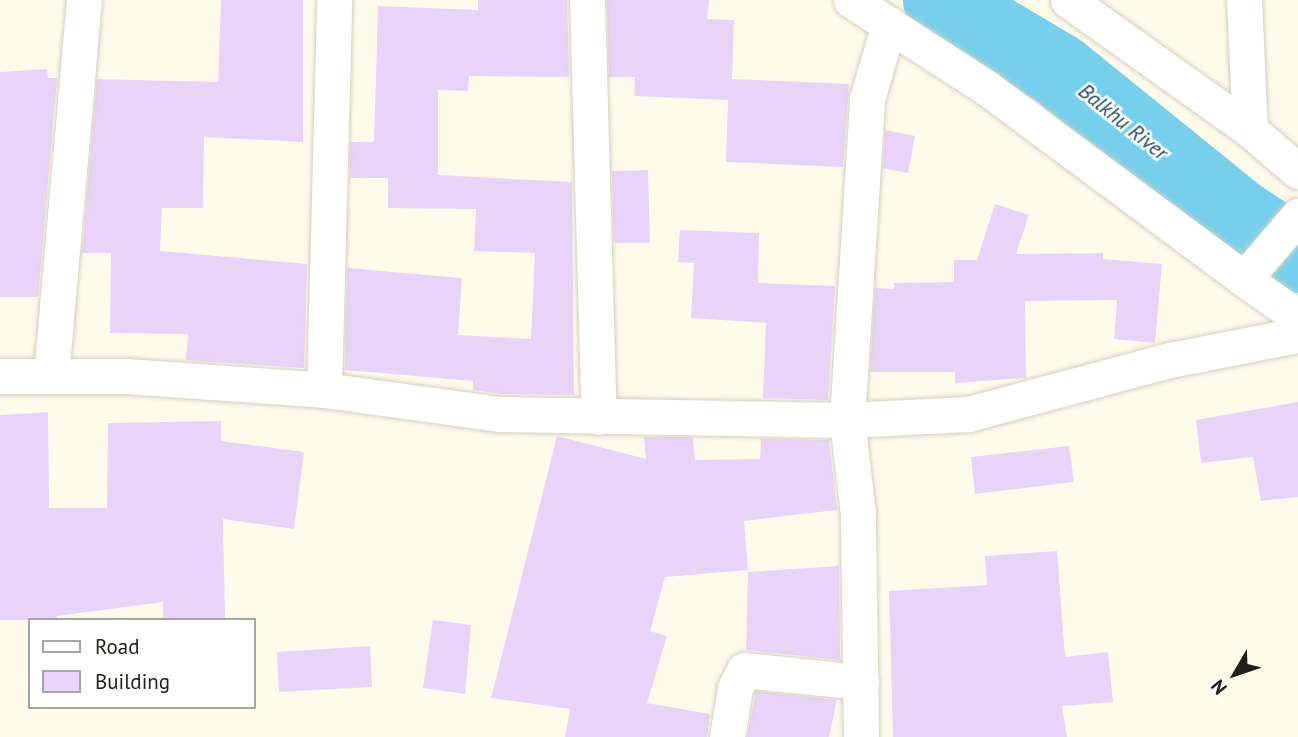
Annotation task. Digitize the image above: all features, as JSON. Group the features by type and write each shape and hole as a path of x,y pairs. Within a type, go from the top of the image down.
{"street":[{"path":"51,376 85,0"},
{"path":"324,390 334,0"},
{"path":"587,0 599,417"},
{"path":"851,0 987,88 1252,272 1298,317"},
{"path":"1068,0 1250,130 1298,172"},
{"path":"1244,0 1250,130"},
{"path":"862,737 858,514 847,420 867,99 888,24"},
{"path":"1252,272 1298,216"},
{"path":"0,376 126,376 324,390 500,414 847,420 968,414 1170,360 1298,335"},
{"path":"727,737 735,688 744,670 861,682"}],"building":[{"path":"221,0 303,0 303,142 204,137 203,208 162,208 160,251 307,264 304,368 186,360 188,334 110,333 111,253 82,253 97,79 218,82"},
{"path":"478,0 567,0 569,77 469,76 468,91 438,90 438,175 572,182 574,395 502,394 473,390 473,381 345,370 347,268 462,278 458,335 531,339 535,253 474,251 476,209 388,208 388,178 350,178 350,142 374,142 378,6 478,10"},
{"path":"607,0 709,0 707,19 734,20 732,79 849,84 843,167 726,162 728,100 634,96 635,77 609,77"},
{"path":"47,69 48,78 57,78 38,297 0,297 0,72"},
{"path":"885,130 915,136 908,173 883,168"},
{"path":"648,170 650,243 614,243 612,171"},
{"path":"995,204 1029,215 1016,254 1103,253 1103,259 1162,264 1155,343 1114,339 1117,300 1025,301 1026,378 955,383 955,372 870,372 875,288 894,289 894,283 954,282 954,260 977,260"},
{"path":"680,230 759,233 758,283 835,286 828,400 763,398 766,323 691,318 694,263 678,262"},
{"path":"1298,402 1298,497 1261,501 1253,457 1201,463 1196,420"},
{"path":"48,412 49,508 107,508 108,423 221,421 221,441 304,452 294,529 223,519 225,618 163,618 163,602 57,618 0,620 0,415"},
{"path":"557,436 646,459 644,437 693,437 695,460 760,459 761,439 829,440 837,510 744,521 748,570 665,577 650,631 667,636 647,703 710,714 707,737 565,737 570,709 491,698"},
{"path":"1069,446 1074,482 975,494 971,457"},
{"path":"1057,551 1065,657 1108,652 1113,702 1062,706 1067,737 893,737 889,591 987,585 985,556"},
{"path":"839,566 840,660 746,650 748,572"},
{"path":"433,620 471,625 465,694 423,688"},
{"path":"370,646 372,687 279,692 277,652"},
{"path":"756,691 837,700 829,737 747,737"}],"waterway":[{"name":"Balkhu River","path":"940,0 1058,70 1237,215 1298,255"}]}
